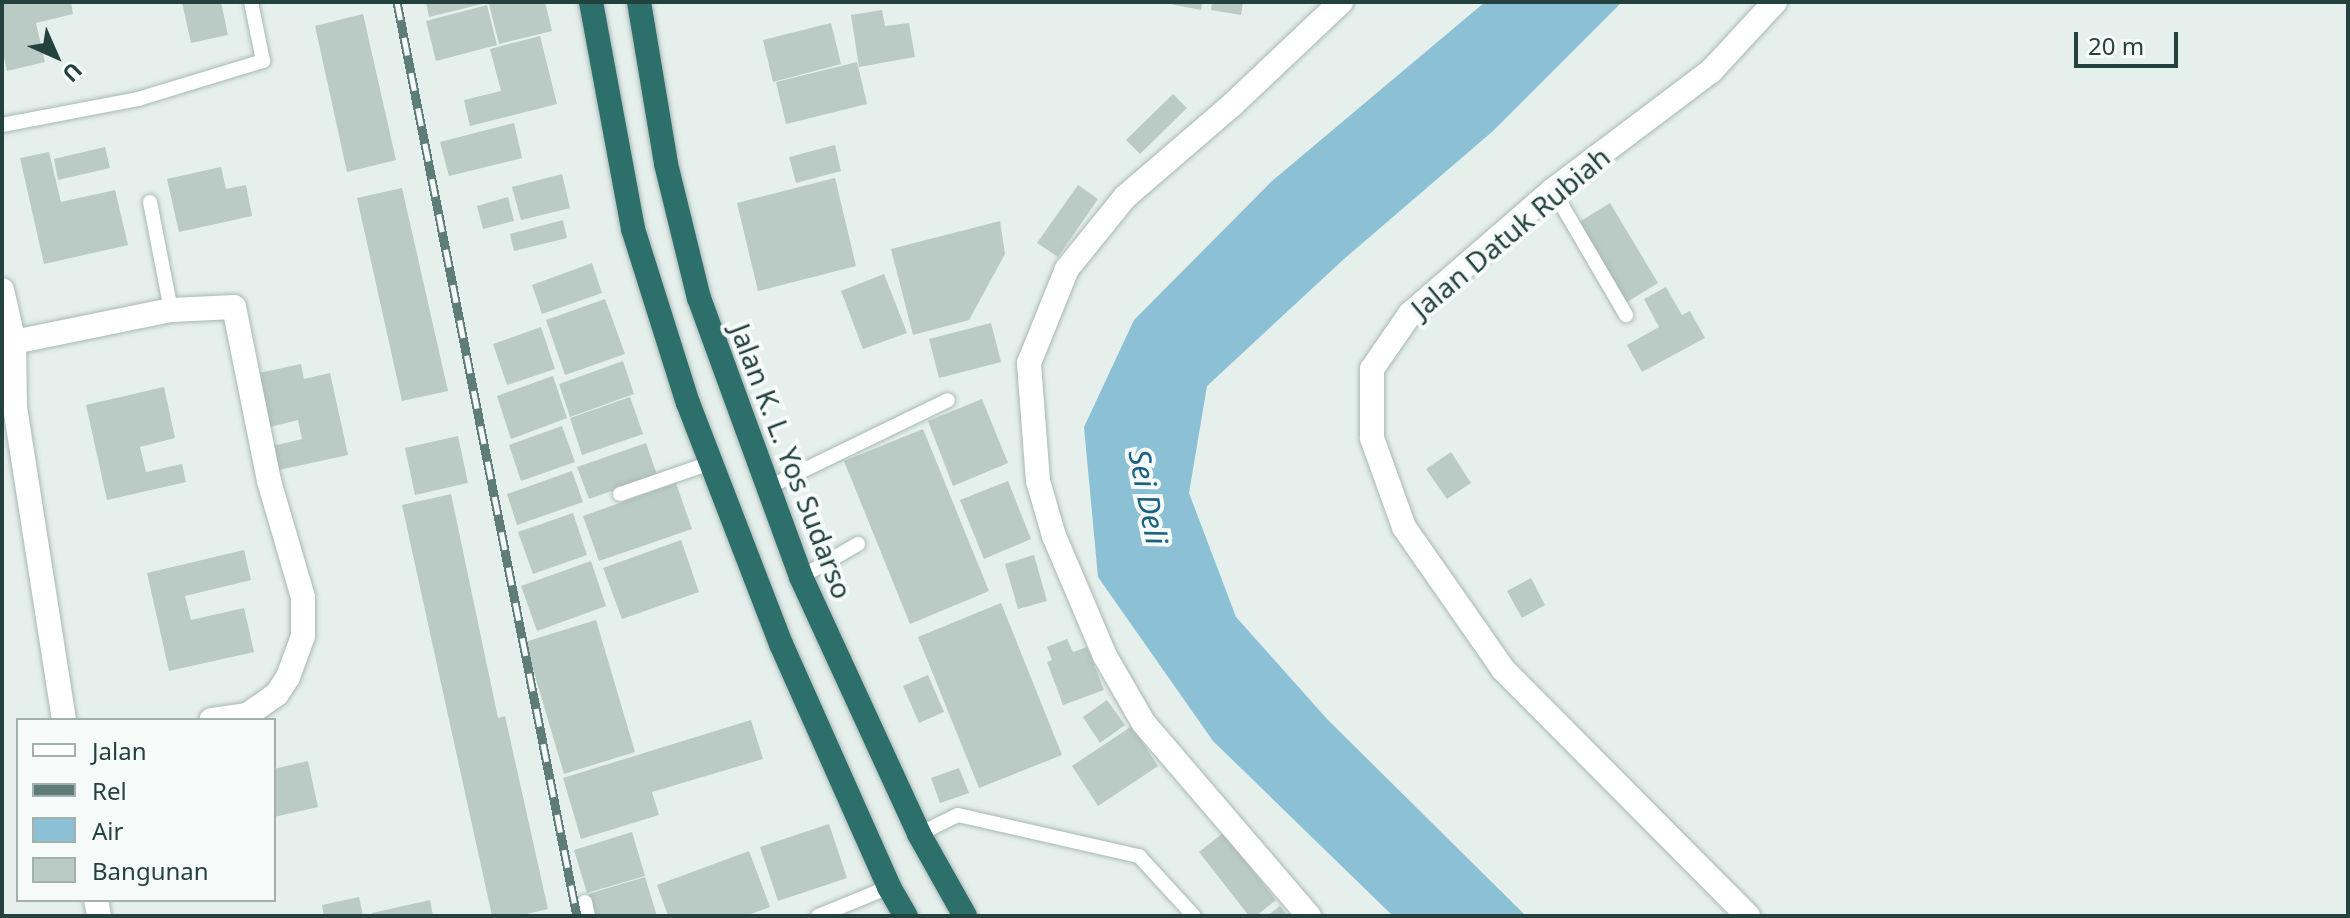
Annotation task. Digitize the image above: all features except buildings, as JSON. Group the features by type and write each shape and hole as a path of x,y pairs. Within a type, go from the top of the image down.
{"highway":[{"path":"591,2 633,229 710,463 781,644 889,887 906,916"},
{"name":"Jalan K. L. Yos Sudarso","path":"639,2 666,164 699,298 801,577 919,834 965,916"}],"street":[{"path":"1309,916 1143,722 1105,656 1054,536 1038,481 1029,363 1067,269 1125,197 1232,105 1341,2"},
{"name":"Jalan Datuk Rubiah","path":"1748,916 1503,669 1404,527 1372,438 1372,369 1410,314 1553,190 1711,71 1775,2"},
{"path":"2,290 14,342 8,409 64,718"},
{"path":"14,342 171,310 234,307 269,481 303,597 303,636 288,677 277,694 247,715 225,718"}],"lane":[{"path":"2,125 138,99 263,61 251,2"},
{"path":"1553,190 1626,315"},
{"path":"150,202 171,310"},
{"path":"767,488 948,400"},
{"path":"620,494 710,463"},
{"path":"801,577 858,544"},
{"path":"919,834 958,815 1139,856 1194,916"},
{"path":"818,916 889,887"}],"water":[{"name":"Sei Deli","path":"1485,2 1622,2 1493,131 1344,259 1207,386 1189,493 1236,617 1327,719 1526,916 1393,916 1213,741 1098,577 1084,427 1134,320 1272,181"}],"railway":[{"path":"397,2 577,916"}]}
